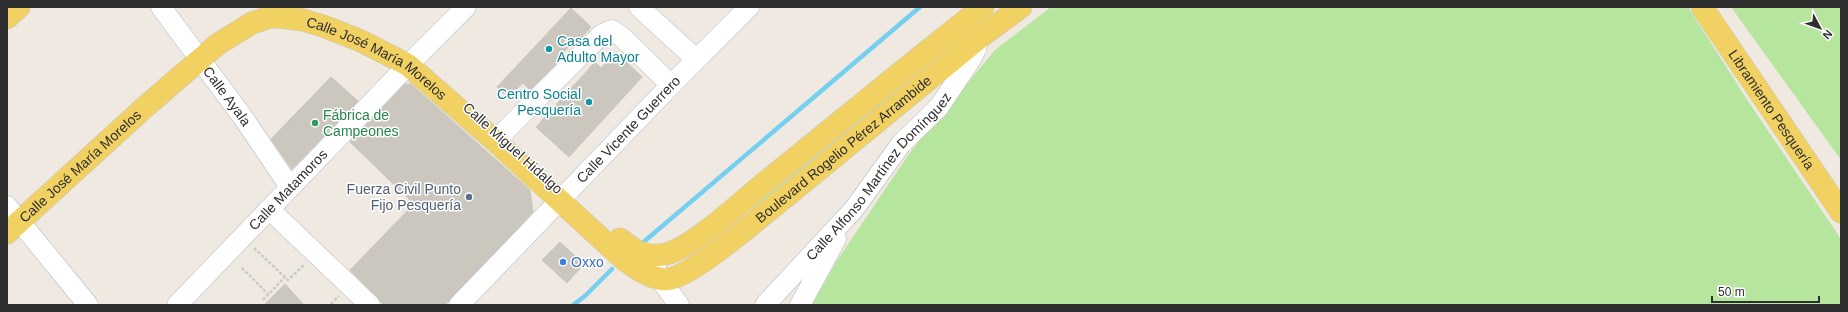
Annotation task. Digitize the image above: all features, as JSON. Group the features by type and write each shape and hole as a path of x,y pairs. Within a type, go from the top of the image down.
{"main road":[{"path":"7,18 19,7"},
{"path":"302,7 318,18 354,32 411,63"},
{"name":"Boulevard Rogelio Pérez Arrambide","path":"660,279 668,279 684,273 729,242 979,38 1021,7"},
{"name":"Libramiento Pesquería","path":"1702,7 1841,212"},
{"path":"974,14 979,38"},
{"name":"Boulevard Rogelio Pérez Arrambide","path":"650,256 674,251 702,233 974,14"},
{"name":"Calle José María Morelos","path":"11,220 199,59 242,28 260,20 280,17 303,20 323,26 411,63 564,198 620,256 640,271 660,279"},
{"name":"Calle Miguel Hidalgo","path":"564,198 629,247 642,254 650,256"}],"street":[{"name":"Calle Ayala","path":"161,7 290,187"},
{"name":"Calle Matamoros","path":"177,305 466,7"},
{"path":"639,7 696,60"},
{"name":"Calle Vicente Guerrero","path":"459,305 564,198 670,85 749,7"},
{"path":"497,138 602,34 612,30 622,37 670,85"},
{"name":"Calle Alfonso Martínez Domínguez","path":"765,305 851,213 899,146 942,104 970,61 976,49 979,38"},
{"path":"269,209 370,305"},
{"path":"800,305 851,213"},
{"path":"11,220 88,305"},
{"path":"650,256 660,279 679,305"}],"path":[{"path":"242,237 288,280 316,253"},
{"path":"242,268 268,294"},
{"path":"262,300 285,277"}],"green space":[{"path":"1051,7 1688,7 1748,101 1841,239 1841,305 812,305 836,262 911,151 995,50"},
{"path":"1731,7 1841,7 1841,160"},
{"path":"911,82 748,214 762,195 890,92"}],"building":[{"name":"Casa del Adulto Mayor","path":"571,8 591,27 581,38 579,36 555,61 557,63 530,90 523,83 508,98 497,87"},
{"name":"Centro Social Pesquería","path":"616,52 642,77 569,157 536,127 595,62 601,68"},
{"name":"Fábrica de Campeones","path":"331,77 358,101 292,169 271,139"},
{"name":"Fuerza Civil Punto Fijo Pesquería","path":"405,84 411,84 530,190 533,212 445,305 384,305 350,270 414,204 350,142"},
{"name":"Oxxo","path":"560,242 584,264 567,283 542,260"},
{"path":"285,284 304,305 264,305"}],"waterway":[{"path":"640,245 920,7"},
{"path":"573,305 585,296 612,269"}],"place":[{"name":"Casa del Adulto Mayor","path":"549,49"},
{"name":"Centro Social Pesquería","path":"589,102"},
{"name":"Fábrica de Campeones","path":"315,123"},
{"name":"Fuerza Civil Punto Fijo Pesquería","path":"469,197"},
{"name":"Oxxo","path":"563,262"}]}
